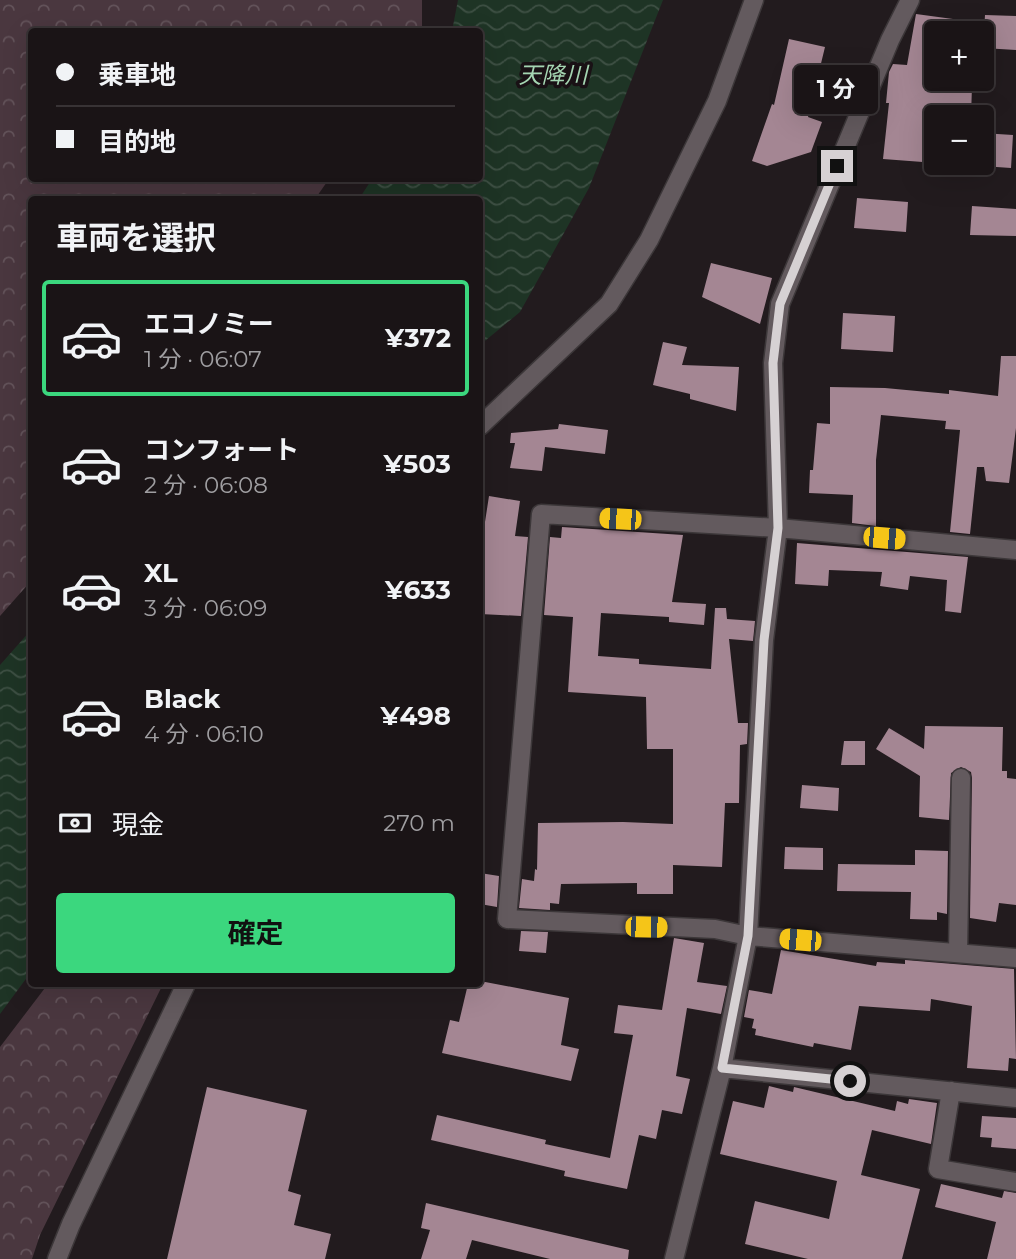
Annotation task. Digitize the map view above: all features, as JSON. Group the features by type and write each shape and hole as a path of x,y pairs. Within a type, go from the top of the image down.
{"street":[{"path":"483,423 609,304 649,240 717,101 754,0"},
{"path":"674,1259 722,1068 748,936 764,640 778,528 773,363 780,304 890,40 910,0"},
{"path":"1016,550 778,528 541,514 508,919 627,927 715,929 748,936 1016,958"},
{"path":"958,953 961,778"},
{"path":"57,1259 71,1224 185,987"},
{"path":"722,1068 1016,1098"},
{"path":"951,1091 939,1169 1016,1182"}],"green space":[{"path":"0,0 422,0 422,28 28,28 28,182 327,182 317,196 28,196 28,584 0,616"},
{"path":"46,987 162,987 40,1235 32,1259 0,1259 0,1047"}],"water":[{"name":"天降川","path":"458,0 663,0 589,188 520,312 483,343 483,196 361,196 370,182 483,182 483,28 453,28"},
{"path":"28,633 28,976 0,1014 0,665"}],"building":[{"path":"916,14 953,19 924,21 924,91 972,91 971,105 924,105 924,162 883,159 889,103 886,103 889,72 893,64 907,65"},
{"path":"985,15 1016,16 1016,50 994,49 994,21 985,21"},
{"path":"789,39 825,47 808,117 822,122 811,152 767,166 752,161 772,104 774,105"},
{"path":"994,134 1013,135 1011,168 994,167"},
{"path":"857,198 908,202 906,232 854,228"},
{"path":"972,206 1016,209 1016,236 970,235"},
{"path":"711,263 772,278 760,324 702,297"},
{"path":"843,313 895,316 893,352 841,349"},
{"path":"663,342 687,347 682,365 739,367 736,411 690,399 690,394 653,385"},
{"path":"1001,356 1016,356 1016,428 1009,483 986,481 984,467 977,467 970,534 950,532 960,430 945,429 946,421 881,415 876,460 876,526 852,523 853,495 809,493 817,423 830,424 830,387 885,388 949,394 949,390 998,396"},
{"path":"559,424 608,430 605,454 545,447 542,471 510,468 515,443 510,443 511,433 558,429"},
{"path":"489,496 520,501 515,536 528,537 521,616 483,614 483,535"},
{"path":"562,527 683,535 672,602 706,604 704,625 669,622 669,617 601,613 598,656 639,659 639,664 711,669 715,608 726,608 727,619 755,621 753,641 729,639 738,723 748,723 747,744 740,745 739,803 725,803 722,867 673,865 673,894 637,894 637,883 561,884 559,904 550,903 550,910 519,908 522,879 534,881 535,869 537,870 538,823 673,824 673,749 647,749 646,697 568,692 573,617 544,615 550,537 561,538"},
{"path":"797,543 968,557 961,613 945,611 947,580 910,576 908,590 880,586 882,572 829,570 828,586 795,584"},
{"path":"925,726 1003,727 1002,771 1007,771 1007,778 1016,779 1016,905 999,903 996,922 970,918 971,772 961,767 951,773 949,820 919,817 920,776 876,749 889,728 924,749"},
{"path":"844,741 865,741 865,765 841,765"},
{"path":"802,785 839,788 838,811 800,808"},
{"path":"785,847 823,848 823,870 784,869"},
{"path":"915,850 948,851 947,914 937,912 937,920 910,919 911,892 837,891 838,864 915,865"},
{"path":"483,873 499,876 497,907 483,905"},
{"path":"521,931 548,932 546,953 519,951"},
{"path":"674,938 704,943 697,982 727,986 721,1014 687,1008 676,1076 690,1079 682,1114 662,1110 656,1139 639,1135 627,1189 564,1176 565,1171 431,1140 437,1115 610,1158 633,1035 614,1033 618,1005 662,1010"},
{"path":"781,950 876,966 877,962 905,964 905,960 1014,969 1016,1059 1009,1058 1008,1071 967,1068 972,1006 931,999 930,1011 859,1006 851,1050 814,1043 813,1047 755,1035 756,1029 752,1028 754,1019 744,1017 749,990 772,994"},
{"path":"483,982 569,998 561,1045 579,1049 571,1081 442,1053 450,1020 459,1022 467,987 483,987"},
{"path":"769,1086 793,1092 794,1087 895,1111 897,1101 908,1104 909,1099 937,1103 931,1144 872,1130 861,1175 920,1189 902,1259 808,1259 745,1244 755,1201 829,1219 837,1181 720,1154 733,1101 764,1108"},
{"path":"207,1087 307,1110 288,1191 301,1195 294,1225 331,1234 325,1259 167,1259"},
{"path":"982,1116 1016,1118 1016,1149 991,1147 992,1138 980,1137"},
{"path":"941,1184 1002,1198 1004,1191 1016,1193 1016,1259 987,1259 996,1222 935,1207"},
{"path":"426,1203 629,1250 628,1259 550,1259 472,1240 466,1259 421,1259 430,1230 421,1228"}],"route":[{"path":"837,166 780,304 773,363 778,528 764,640 748,936 722,1068 850,1081"}]}
